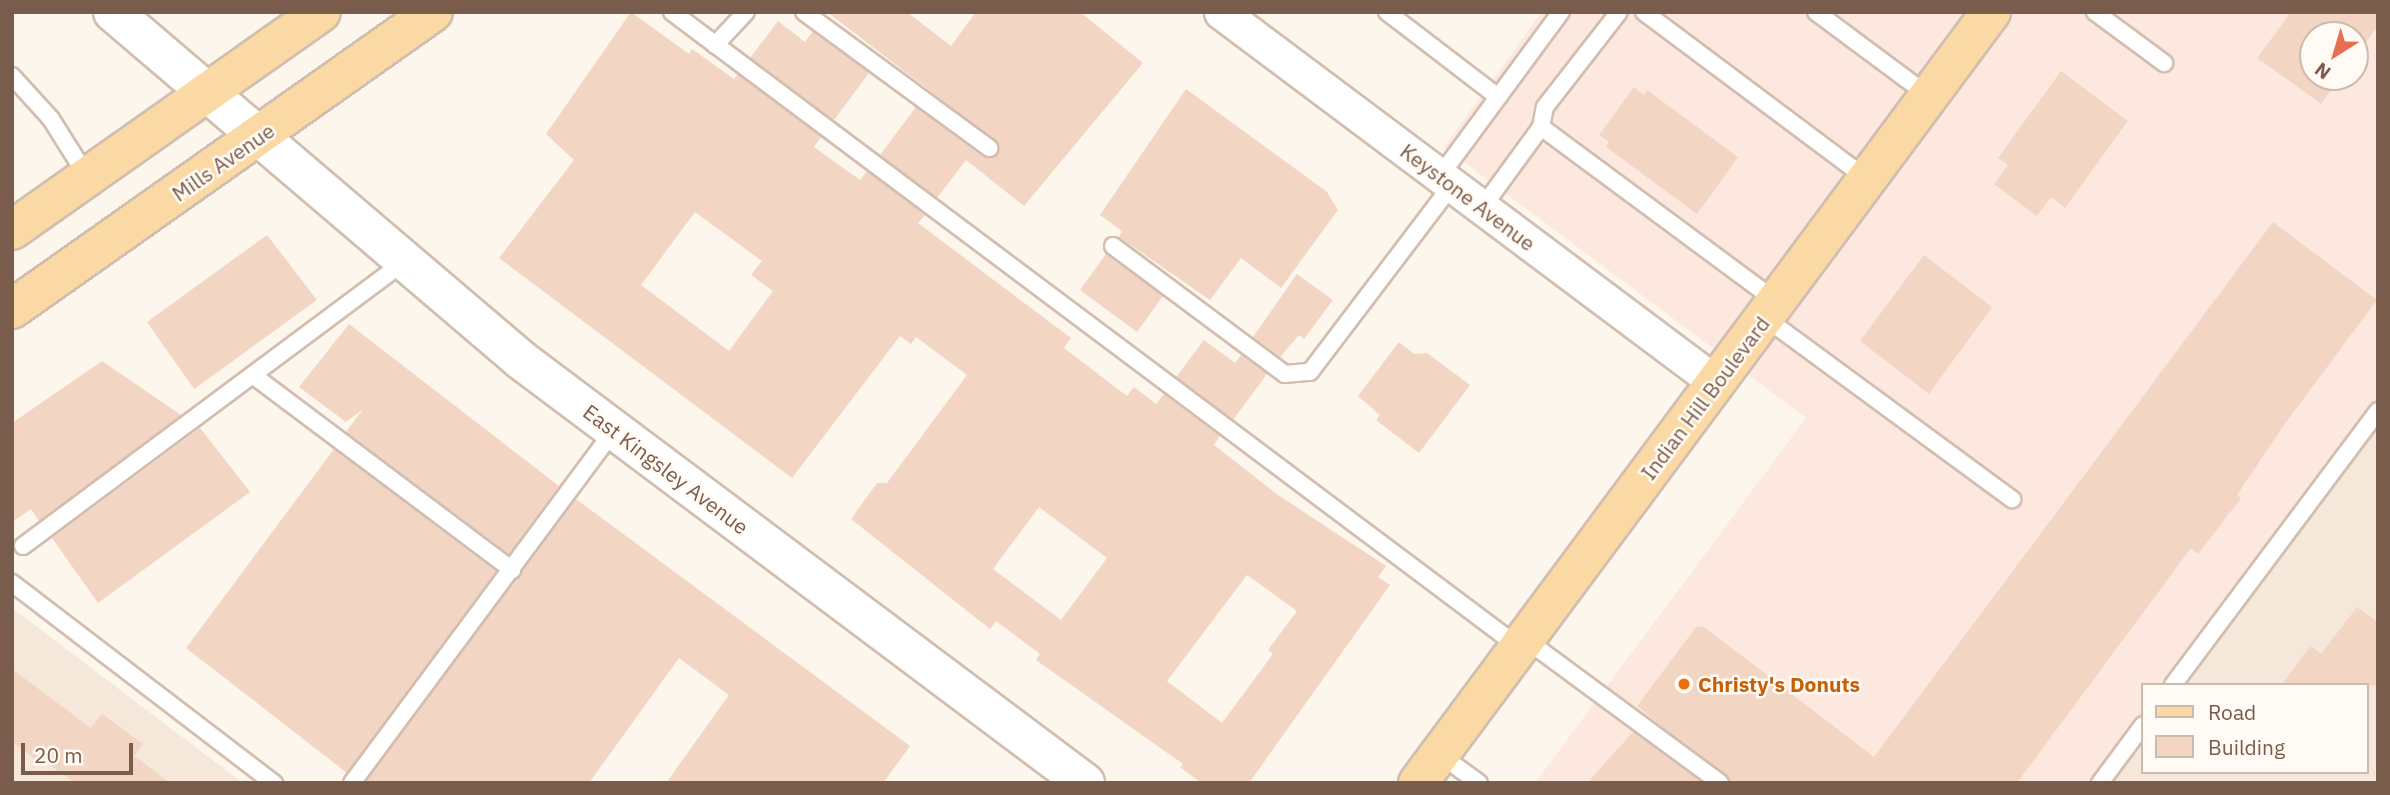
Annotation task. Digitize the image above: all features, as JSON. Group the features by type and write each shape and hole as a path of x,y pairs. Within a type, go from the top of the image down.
{"main road":[{"path":"12,230 321,12"},
{"name":"Mills Avenue","path":"12,309 433,12"},
{"name":"Indian Hill Boulevard","path":"1428,769 1991,12"}],"street":[{"name":"East Kingsley Avenue","path":"113,12 262,135 406,261 614,430 1070,778"},
{"name":"Keystone Avenue","path":"1220,12 1715,382"}],"lane":[{"path":"672,12 1522,643 1720,783"},
{"path":"715,45 746,12"},
{"path":"804,12 989,148"},
{"path":"1387,12 1498,97"},
{"path":"1114,246 1285,374 1310,372 1446,181 1498,97 1560,12"},
{"path":"1482,208 1541,127 1545,107 1619,12"},
{"path":"1643,12 1867,179"},
{"path":"1816,12 1929,96"},
{"path":"2095,12 2164,63"},
{"path":"12,76 51,119 88,178"},
{"path":"1541,127 2012,499"},
{"path":"23,546 406,261"},
{"path":"254,376 512,570"},
{"path":"2174,683 2378,411"},
{"path":"352,783 614,430"},
{"path":"12,583 274,783"},
{"path":"2100,783 2142,726"},
{"path":"1428,769 1479,783"}],"shaded area":[{"path":"1542,12 2378,12 2378,391 2161,683 2142,683 2142,708 2087,783 1535,783 1806,418 1444,147"},
{"path":"2378,391 2378,783 2087,783 2142,708 2142,774 2369,774 2369,683 2161,683"},
{"path":"12,608 243,783 12,783"}],"building":[{"path":"631,12 689,54 692,49 734,79 738,74 821,137 814,147 860,180 867,171 925,215 918,223 1071,338 1064,348 1127,396 1134,387 1156,404 1164,394 1220,436 1214,445 1278,495 1386,566 1378,577 1390,585 1249,783 1201,783 1180,767 1183,764 1036,660 1040,654 996,621 990,629 851,519 877,483 887,483 967,375 916,337 911,344 900,336 792,478 499,258 574,160 546,134","holes":["695,212 762,261 751,275 773,291 729,351 641,285","1039,507 1107,558 1061,620 993,569","1247,575 1297,611 1268,650 1273,654 1222,723 1167,681"]},
{"path":"827,12 907,12 951,46 976,12 1080,12 1143,63 1024,206 966,160 937,198 880,155 916,107 983,157 997,155 998,143"},
{"path":"2291,12 2378,12 2378,26 2369,38 2369,21 2299,21 2299,88 2257,58"},
{"path":"778,21 805,42 813,31 869,73 834,120 750,58"},
{"path":"2061,71 2128,121 2065,208 2051,197 2037,216 1994,184 2008,165 1998,158"},
{"path":"1634,87 1644,95 1647,90 1738,157 1697,214 1606,147 1609,142 1599,135"},
{"path":"1186,89 1327,192 1338,210 1281,288 1241,258 1210,300 1119,237 1122,231 1100,215"},
{"path":"2303,91 2330,91 2321,104"},
{"path":"2273,222 2377,300 2284,425 2237,495 2241,498 2198,554 2191,548 2017,783 1730,783 1637,706 1696,627 1703,626 1874,757"},
{"path":"267,235 317,300 194,389 147,322"},
{"path":"1106,254 1163,296 1137,332 1080,290"},
{"path":"1924,255 1992,307 1929,394 1860,341"},
{"path":"1297,274 1333,300 1304,339 1299,335 1280,357 1253,337"},
{"path":"349,324 559,486 509,554 346,432 363,409 346,422 299,387"},
{"path":"1204,340 1235,363 1241,355 1267,374 1233,420 1176,377"},
{"path":"1399,342 1414,354 1427,353 1470,385 1419,453 1376,420 1380,415 1358,396"},
{"path":"102,361 181,415 39,521 31,509 12,522 12,423"},
{"path":"200,428 250,492 98,603 52,538"},
{"path":"334,449 496,571 347,773 186,648"},
{"path":"576,499 910,746 883,783 666,783 729,695 679,658 589,783 365,783"},
{"path":"2357,607 2378,622 2378,685 2283,683 2311,646 2321,654"},
{"path":"12,669 91,728 102,714 143,744 134,756 170,783 75,783 42,759 39,762 12,742"},
{"path":"1633,732 1702,783 1587,783"}],"place":[{"name":"Christy's Donuts","path":"1684,684"}]}
